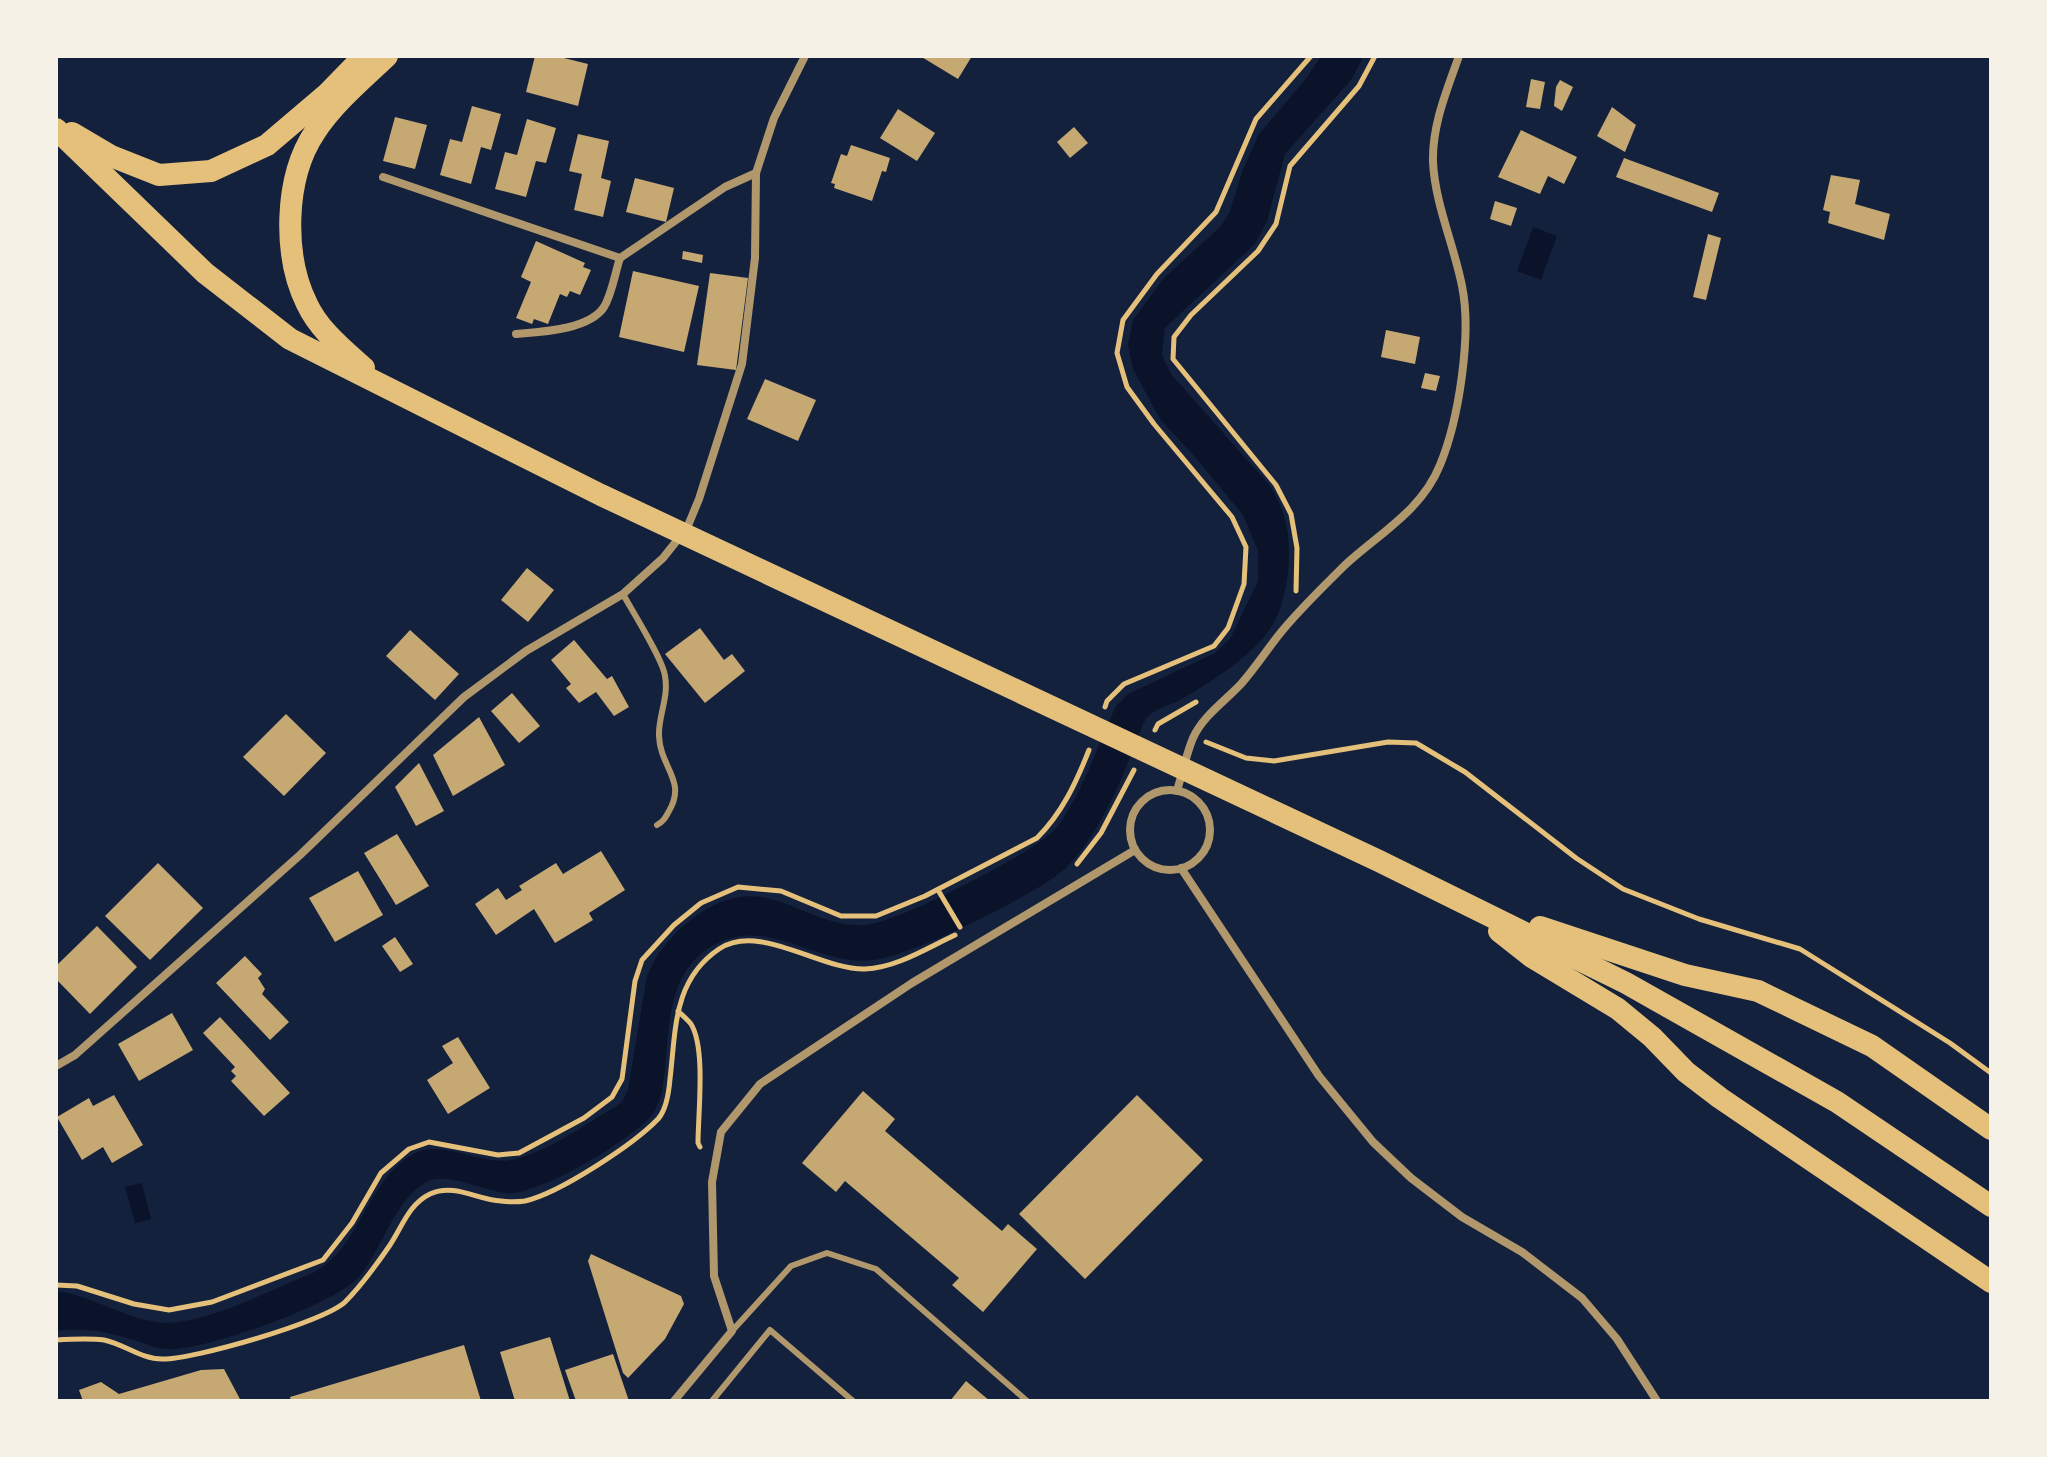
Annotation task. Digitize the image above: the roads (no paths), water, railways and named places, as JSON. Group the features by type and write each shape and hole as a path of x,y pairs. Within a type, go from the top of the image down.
{"highway":[{"path":"56,126 111,156 159,175 211,171 267,145 327,94 364,56"},
{"path":"386,388 327,334 307,305 293,266 289,224 298,171 313,133 344,97 387,56"},
{"path":"56,126 132,204 217,282 290,339 601,495 1379,861 1626,983 1837,1102 1991,1206"},
{"path":"1460,901 1685,975 1758,991 1872,1046 1991,1129"},
{"path":"1460,901 1532,957 1618,1009 1652,1037 1686,1072 1720,1098 1991,1282"}],"street":[{"path":"56,1066 75,1055 300,855 464,697 526,651 623,594 663,558 687,528 742,364 755,258 756,173 774,118 805,56"},
{"path":"1177,791 1194,738 1205,720 1243,682 1283,629 1346,565 1415,507 1430,488 1446,446 1464,356 1466,310 1437,191 1433,152 1437,124 1459,56"},
{"path":"516,334 560,330 586,320 603,308 620,258 725,187 756,173"},
{"path":"383,177 620,258"},
{"path":"1177,791 1200,804 1207,815 1209,841 1203,853 1193,862 1181,868 1160,869 1135,850 1130,825 1134,813 1152,795 1177,791"},
{"path":"674,1401 732,1331 714,1276 713,1174 721,1132 760,1084 912,983 1135,850"},
{"path":"1181,868 1319,1076 1373,1142 1411,1178 1462,1217 1522,1252 1582,1298 1617,1339 1657,1401"}],"lane":[{"path":"623,594 665,673 666,702 659,736 666,765 677,787 675,801 657,825"},
{"path":"732,1331 791,1266 827,1253 876,1269 1027,1401"},
{"path":"712,1401 770,1330 853,1401"}],"water":[{"path":"1321,56 1364,56 1351,80 1285,154 1267,221 1255,244 1165,328 1162,355 1171,374 1264,479 1279,502 1289,551 1281,607 1265,635 1243,657 1203,686 1146,719 1104,814 1084,847 1066,868 1030,892 976,921 920,946 879,959 834,957 771,938 750,935 729,938 707,949 694,960 678,988 670,1020 662,1093 652,1115 625,1138 583,1165 519,1192 505,1193 447,1179 431,1180 419,1187 399,1209 359,1277 324,1300 237,1335 184,1348 162,1349 94,1331 56,1331 56,1291 156,1322 192,1319 253,1298 325,1265 351,1236 382,1184 410,1156 434,1149 499,1161 524,1157 551,1145 615,1107 622,1102 628,1089 651,967 680,929 723,901 747,896 768,898 830,921 852,925 876,923 973,881 1027,850 1058,826 1083,783 1116,706 1128,694 1215,653 1230,639 1258,581 1258,551 1243,515 1160,419 1133,369 1128,345 1133,320 1163,279 1221,226 1230,211 1243,169 1259,134 1305,80"},
{"path":"1533,227 1557,236 1541,280 1517,271"},
{"path":"142,1183 151,1219 135,1223 125,1187"}]}
